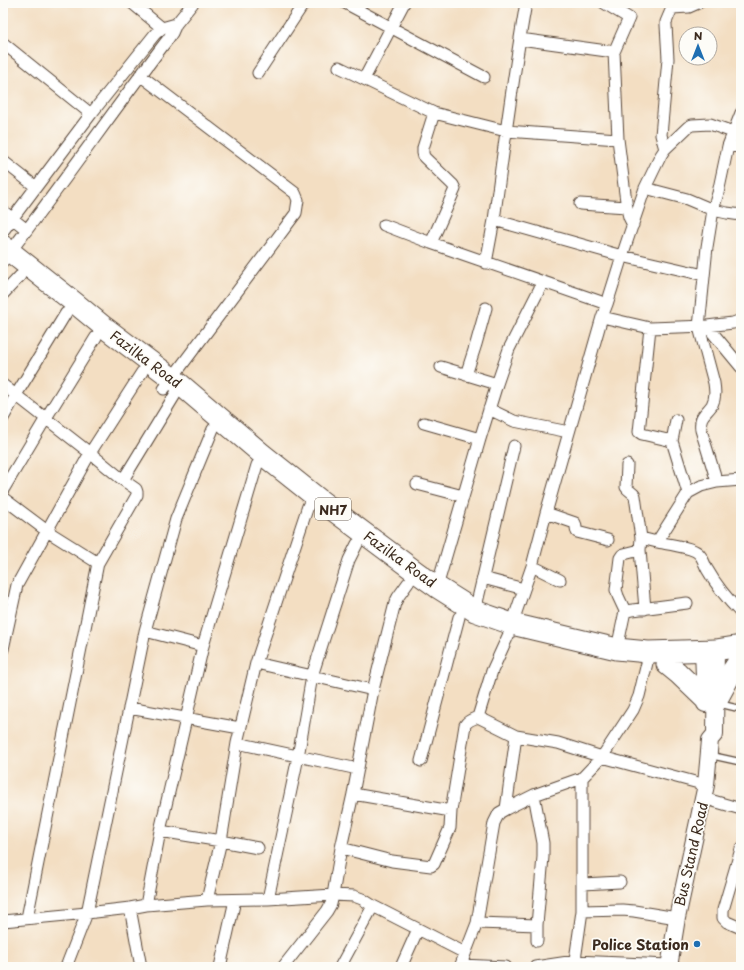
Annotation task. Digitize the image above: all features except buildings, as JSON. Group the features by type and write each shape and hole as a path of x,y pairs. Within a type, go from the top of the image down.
{"highway":[{"name":"Fazilka Road","path":"5,256 75,302 173,388 437,587 467,614"},
{"name":"Fazilka Road","path":"5,256 20,276 66,313 142,372 173,388 212,429 357,544 444,608 467,614 510,630 613,660 667,664 710,657"},
{"name":"Fazilka Road","path":"510,630 617,649 710,657"},
{"name":"NH7","path":"710,657 741,646"},
{"name":"NH7","path":"710,657 741,658"},
{"path":"667,664 710,700 741,658"}],"main road":[{"name":"Bus Stand Road","path":"671,966 677,918 705,792 710,748 706,733 710,700 710,657"}],"street":[{"path":"132,3 162,28"},
{"path":"5,256 27,230 168,39 176,24 193,3"},
{"path":"258,72 304,3"},
{"path":"345,3 484,77"},
{"path":"364,79 404,3"},
{"path":"486,263 494,220 526,3"},
{"path":"604,3 629,18 614,52 618,138 627,207 629,217 633,225"},
{"path":"665,149 661,135 668,59 666,22 672,8 690,7 698,3"},
{"path":"3,231 91,114 155,34 162,28 176,24"},
{"path":"520,39 614,52"},
{"path":"3,43 91,114"},
{"path":"339,67 434,113 506,131 618,138"},
{"path":"123,480 173,388 296,213 298,200 295,193 140,76"},
{"path":"431,243 455,190 455,187 424,157 423,148 434,113"},
{"path":"717,482 700,425 704,414 712,405 715,391 703,326 704,275 713,210 728,146 741,113"},
{"path":"478,717 492,671 510,630 532,566 602,317 645,188 665,149 688,127 692,125 710,124 733,132"},
{"path":"728,146 741,147"},
{"path":"3,161 36,187"},
{"path":"645,188 687,199 713,210 741,215"},
{"path":"580,204 627,207"},
{"path":"3,211 27,230"},
{"path":"494,220 622,256 704,275"},
{"path":"384,225 486,263 607,304"},
{"path":"3,294 20,276"},
{"path":"437,587 489,409 509,349 543,282"},
{"path":"466,375 486,308"},
{"path":"3,418 66,313"},
{"path":"602,317 650,328 703,326 734,323 741,320"},
{"path":"703,326 741,367"},
{"path":"650,328 639,432 642,434 672,440"},
{"path":"3,490 96,337"},
{"path":"441,367 497,384"},
{"path":"3,649 16,585 90,453 142,372"},
{"path":"3,385 136,489 137,492 137,495 98,563 27,918"},
{"path":"489,409 514,420 569,432"},
{"path":"676,420 672,440 688,493"},
{"path":"424,424 480,439"},
{"path":"66,967 87,913 145,632 176,520 212,429"},
{"path":"421,761 467,614 483,578 514,446"},
{"path":"146,904 160,831 203,646 257,465"},
{"path":"627,465 626,487 627,490 635,496 641,538 640,550 645,609"},
{"path":"656,542 688,493 702,486 717,482 741,480"},
{"path":"417,484 463,496"},
{"path":"3,498 47,531 98,563"},
{"path":"207,900 221,840 240,728 256,663 308,506"},
{"path":"546,513 576,523 577,532 608,540"},
{"path":"641,538 691,549 698,552 720,589 735,608 741,613"},
{"path":"268,899 298,757 312,676 349,560 357,544"},
{"path":"617,649 625,611 616,590 620,558 624,554 640,550"},
{"path":"532,566 560,580"},
{"path":"483,578 524,589"},
{"path":"283,967 331,904 373,690 395,603 408,582"},
{"path":"625,611 687,603"},
{"path":"145,632 203,646"},
{"path":"256,663 373,690"},
{"path":"506,967 460,966 477,923 494,823 499,813 506,809 534,795 582,778 602,757 633,710 639,696 647,663"},
{"path":"129,708 240,728"},
{"path":"341,848 392,862 431,866 434,864 450,828 451,811 465,725 470,720 478,717 516,736 558,742 705,792 741,809"},
{"path":"506,809 516,736"},
{"path":"237,743 358,769"},
{"path":"574,964 582,912 582,778"},
{"path":"353,794 451,811"},
{"path":"534,795 543,843 544,857 537,925 537,941"},
{"path":"160,831 221,840 258,848"},
{"path":"741,849 739,863 723,910 723,918 727,922 741,928"},
{"path":"583,884 620,882"},
{"path":"3,921 130,908 146,904 333,895 354,896 465,953"},
{"path":"220,967 235,900"},
{"path":"340,967 373,906"},
{"path":"130,908 141,967"},
{"path":"582,912 622,910 677,918"},
{"path":"477,923 537,925"},
{"path":"402,967 418,929"},
{"path":"534,967 574,964 671,966"}],"lane":[{"path":"710,700 741,709"},
{"path":"710,748 741,762"}],"place":[{"name":"Police Station","path":"697,944"}]}
